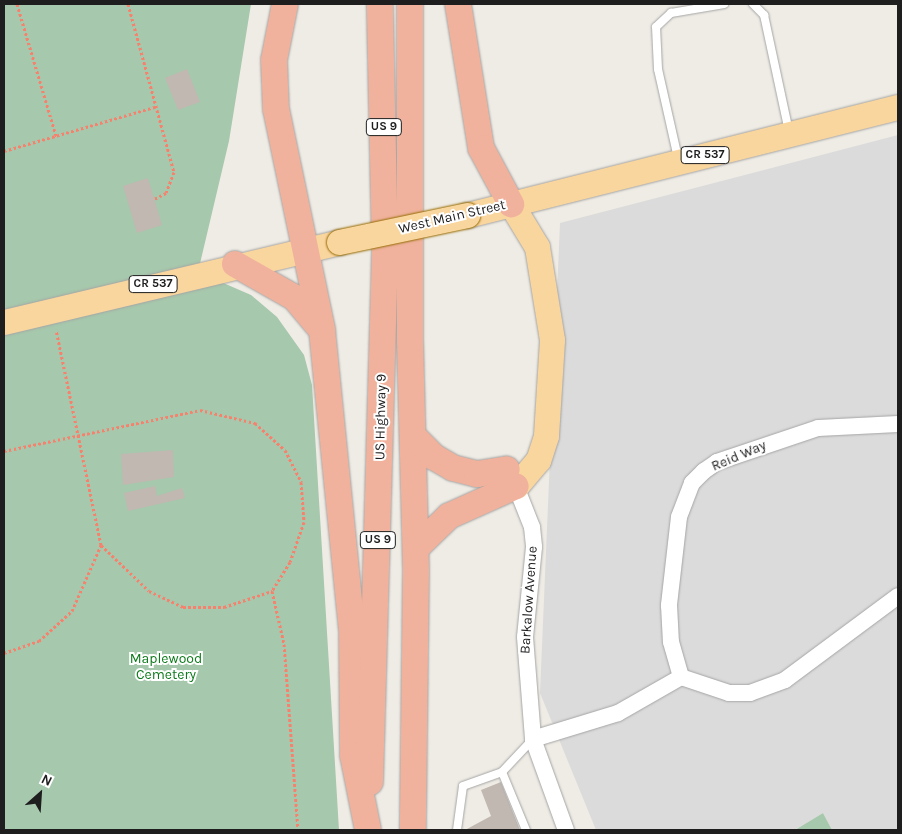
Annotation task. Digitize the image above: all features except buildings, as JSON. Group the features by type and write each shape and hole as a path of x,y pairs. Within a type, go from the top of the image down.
{"highway":[{"path":"285,4 277,34 274,86 303,250 322,330 352,630 353,754 368,830"},
{"name":"US Highway 9","path":"368,830 385,260 380,4"},
{"name":"US 9","path":"410,4 413,436 416,548 413,830"},
{"path":"458,4 484,160 511,204"},
{"path":"234,264 295,298 322,330"},
{"path":"413,436 434,457 453,468 477,474 512,477"},
{"path":"416,548 449,516 512,477"}],"main road":[{"name":"West Main Street","path":"4,322 234,264 511,204 898,107"},
{"path":"511,204 537,247 544,270 552,340 549,409 538,460 512,477"}],"street":[{"name":"Reid Way","path":"682,677 671,642 669,605 679,517 692,483 717,462 793,434 842,425 898,424"},
{"name":"Barkalow Avenue","path":"512,477 532,527 534,547 525,638 533,739 566,830"},
{"path":"533,739 633,707 682,677 729,693 767,689 898,596"}],"lane":[{"path":"679,162 658,69 656,27 671,13 724,4"},
{"path":"753,4 764,14 789,134"},
{"path":"457,830 463,786 502,772 533,739"},
{"path":"502,772 526,830"}],"path":[{"path":"17,4 56,136"},
{"path":"128,4 158,106 174,172 166,193 154,199"},
{"path":"4,151 158,106"},
{"path":"4,653 38,641 72,611 101,546 80,433 50,310"},
{"path":"4,451 80,433 200,410 240,416 270,433 295,466 304,506 302,536 272,591 284,644 298,830"},
{"path":"101,546 150,591 183,607 224,607 272,591"}],"shaded area":[{"path":"898,135 898,830 832,830 823,813 795,830 596,830 540,693 560,223"}],"green space":[{"name":"Maplewood Cemetery","path":"4,4 251,4 229,141 198,272 251,295 277,317 304,355 312,385 339,830 4,830"},
{"path":"823,813 832,830 795,830"}]}
